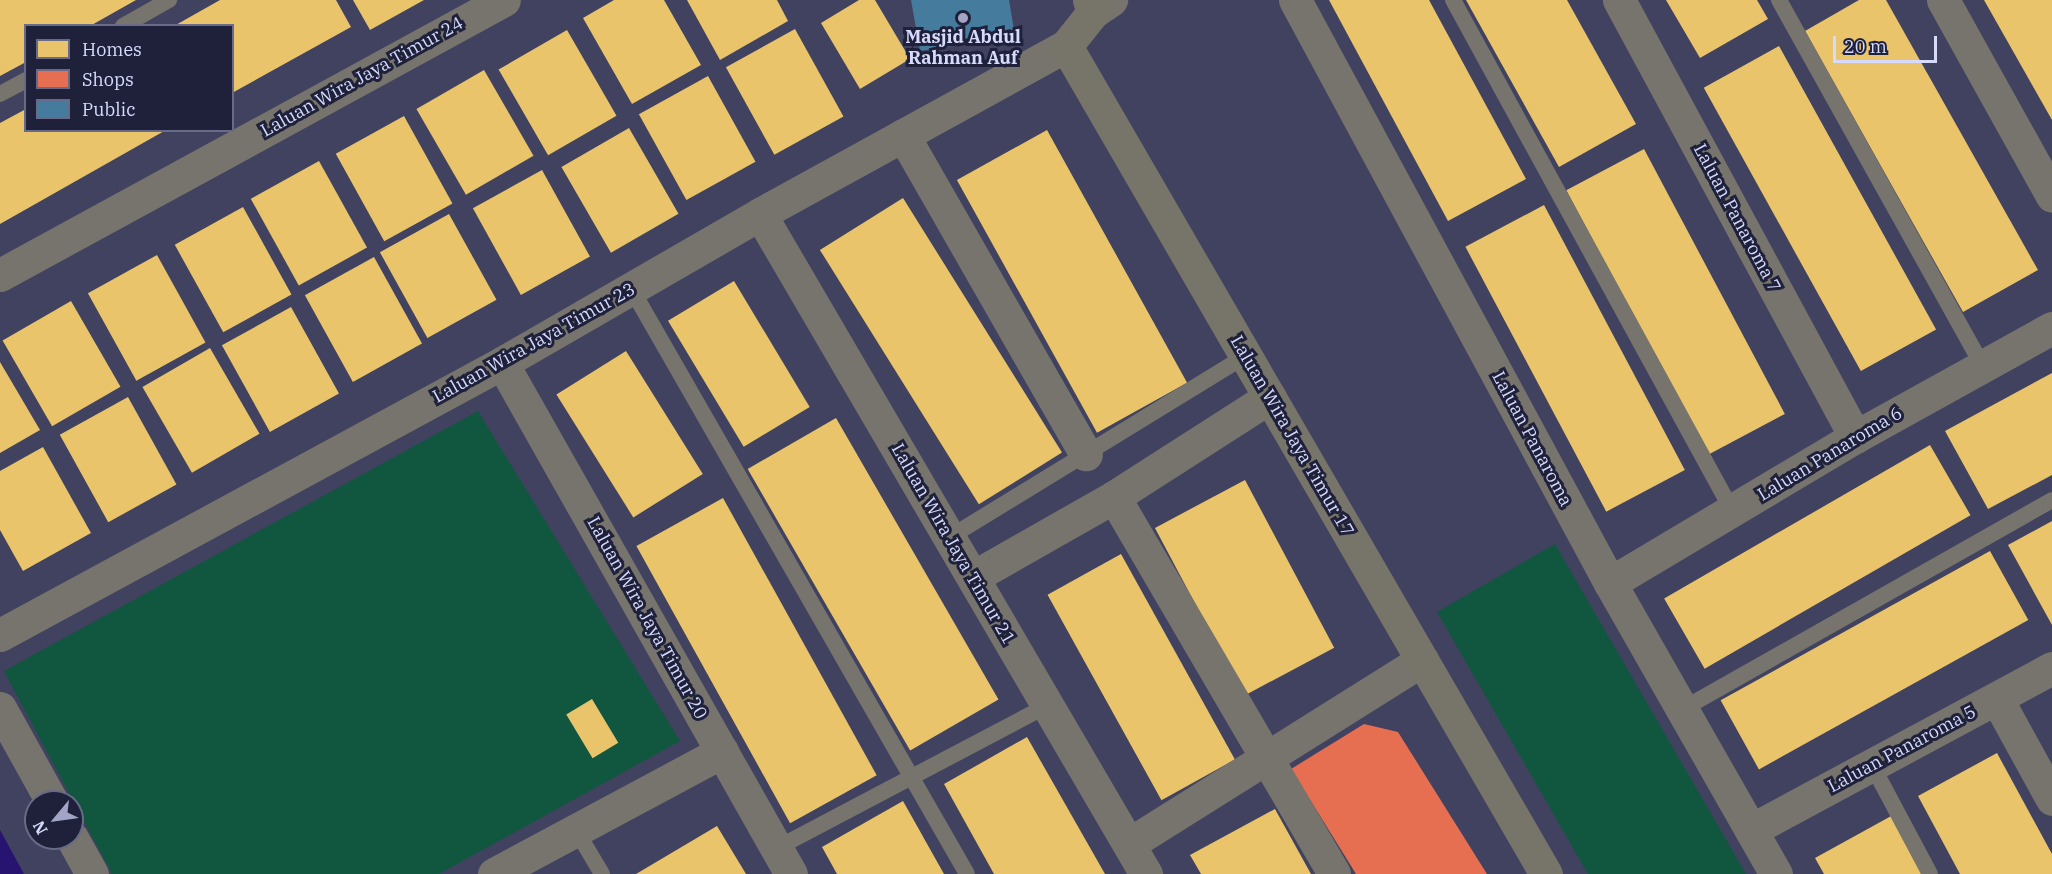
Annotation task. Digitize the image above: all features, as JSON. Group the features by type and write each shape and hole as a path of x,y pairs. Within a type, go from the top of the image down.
{"street":[{"name":"Laluan Wira Jaya Timur 24","path":"0,275 504,0"},
{"name":"Laluan Panaroma","path":"1295,0 1610,583 1776,874"},
{"name":"Laluan Panaroma 7","path":"1619,0 1855,437"},
{"path":"1943,0 2052,196"},
{"path":"1066,46 1098,4"},
{"name":"Laluan Wira Jaya Timur 23","path":"0,635 502,363 760,214 1066,46"},
{"name":"Laluan Wira Jaya Timur 17","path":"1066,46 1546,874"},
{"path":"903,135 1086,454"},
{"name":"Laluan Wira Jaya Timur 21","path":"760,214 1146,874"},
{"name":"Laluan Panaroma 6","path":"1610,583 1733,512 1855,437 2052,328"},
{"name":"Laluan Wira Jaya Timur 20","path":"502,363 784,861"},
{"path":"973,577 1114,497 1270,397"},
{"path":"1114,497 1334,874"},
{"path":"1129,844 1422,660"},
{"name":"Laluan Panaroma 5","path":"1752,830 2052,668"},
{"path":"1997,699 2052,799"},
{"path":"0,708 45,790"},
{"path":"494,874 722,752"},
{"path":"79,850 92,874"}],"lane":[{"path":"127,24 170,0"},
{"path":"1453,0 1733,512"},
{"path":"1779,0 1983,365"},
{"path":"0,94 24,81"},
{"path":"632,288 968,874"},
{"path":"950,537 1245,356"},
{"path":"1681,710 2052,500"},
{"path":"784,861 914,779 1048,705"},
{"path":"1872,765 1930,874"},
{"path":"576,830 602,874"}],"green space":[{"path":"478,411 680,741 439,874 112,874 84,821 84,790 67,790 4,671"},
{"path":"1555,544 1746,874 1588,874 1437,612"}],"shaded area":[{"path":"0,830 24,874 0,874"}],"building: Homes":[{"path":"0,0 136,0 94,24 24,24 24,63 0,76"},
{"path":"220,0 336,0 351,27 234,92 234,24 178,24"},
{"path":"353,0 424,0 370,30"},
{"path":"614,0 664,0 701,65 632,104 583,18"},
{"path":"687,0 777,0 788,21 720,60"},
{"path":"859,0 875,0 910,59 860,89 821,23"},
{"path":"1329,0 1429,0 1526,179 1448,221"},
{"path":"1466,0 1567,0 1636,124 1559,167"},
{"path":"1666,0 1757,0 1768,19 1700,58"},
{"path":"1859,0 1886,0 2038,270 1963,312 1805,31"},
{"path":"1984,0 2052,0 2052,120"},
{"path":"795,29 843,116 774,155 726,67"},
{"path":"567,30 616,116 548,155 499,70"},
{"path":"1779,46 1936,329 1861,371 1704,88"},
{"path":"484,70 534,156 466,195 416,109"},
{"path":"708,76 756,162 686,200 639,114"},
{"path":"24,110 24,132 162,132 0,224 0,123"},
{"path":"404,116 452,203 384,241 336,154"},
{"path":"629,128 678,214 611,253 561,167"},
{"path":"1047,130 1187,383 1097,433 957,180"},
{"path":"1644,149 1785,414 1707,455 1566,190"},
{"path":"319,161 367,248 299,285 251,199"},
{"path":"542,170 590,257 521,295 473,208"},
{"path":"903,198 1062,452 979,504 820,250"},
{"path":"1544,205 1685,470 1606,512 1465,247"},
{"path":"243,207 291,294 223,332 175,245"},
{"path":"449,214 497,300 427,338 380,252"},
{"path":"157,255 205,342 136,381 88,293"},
{"path":"374,257 422,344 353,382 305,295"},
{"path":"734,281 810,407 744,447 668,321"},
{"path":"71,301 120,387 52,426 3,340"},
{"path":"291,307 339,394 270,432 222,345"},
{"path":"210,348 260,434 192,473 142,387"},
{"path":"626,351 703,474 633,517 556,394"},
{"path":"0,362 40,430 0,453"},
{"path":"2052,373 2052,475 1988,509 1945,431"},
{"path":"128,397 176,484 108,522 60,435"},
{"path":"836,418 998,699 910,750 748,469"},
{"path":"1930,445 1970,515 1705,669 1664,598"},
{"path":"43,447 91,533 23,571 0,530 0,471"},
{"path":"1245,480 1334,648 1244,696 1155,528"},
{"path":"723,498 877,775 790,823 636,546"},
{"path":"2052,521 2052,625 2008,545"},
{"path":"1990,551 2028,620 1759,769 1721,700"},
{"path":"1121,554 1235,760 1161,800 1048,595"},
{"path":"592,699 618,743 593,758 566,714"},
{"path":"1027,737 1105,874 994,874 944,784"},
{"path":"1997,753 2052,854 2052,874 1960,874 1918,796"},
{"path":"903,801 944,874 837,874 822,847"},
{"path":"1275,809 1311,874 1201,874 1190,855"},
{"path":"1893,815 1925,874 1824,874 1815,858"},
{"path":"717,826 746,874 636,874"}],"building: Shops":[{"path":"1364,724 1398,732 1487,874 1356,874 1291,769"}],"building: Public":[{"name":"Masjid Abdul Rahman Auf","path":"911,0 1009,0 1015,36 920,51"}],"place":[{"name":"Masjid Abdul Rahman Auf","path":"963,18"}]}
